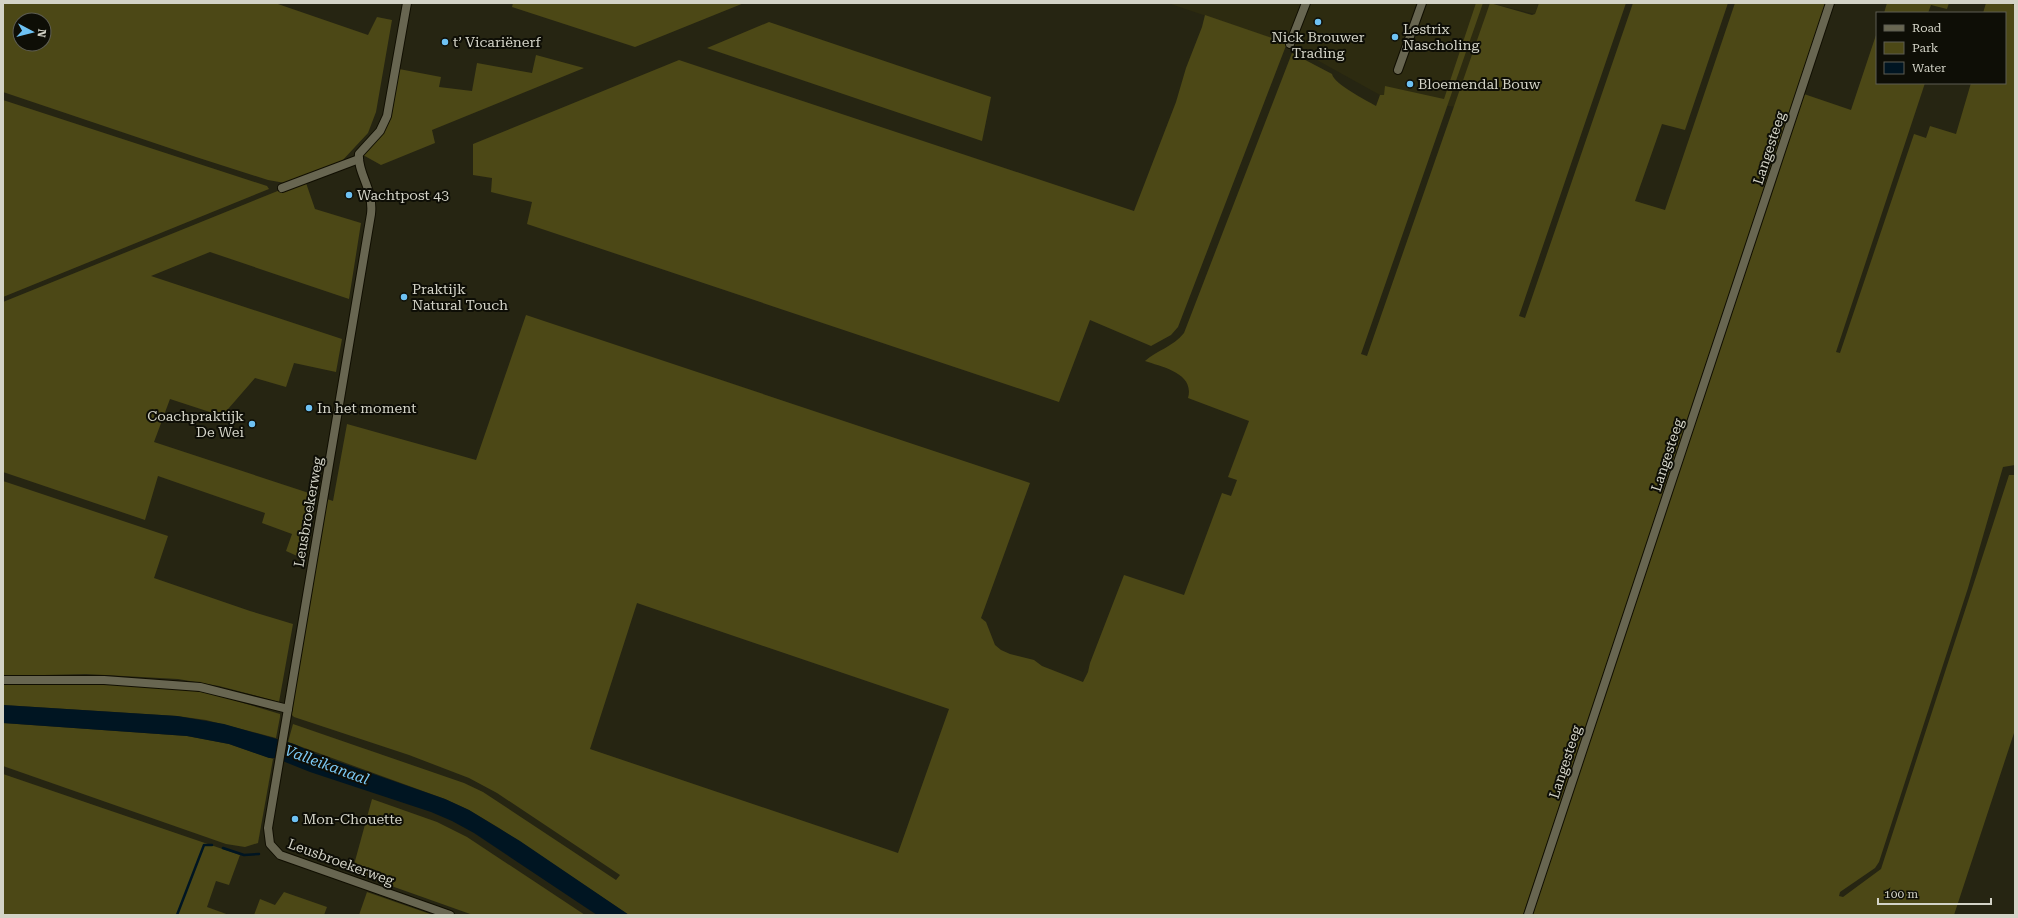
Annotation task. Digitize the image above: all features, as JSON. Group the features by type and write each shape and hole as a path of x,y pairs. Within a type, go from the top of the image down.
{"street":[{"path":"282,188 359,159 361,150 380,131 387,116 407,3"},
{"path":"1290,44 1306,3"},
{"path":"1398,70 1422,3"},
{"name":"Langesteeg","path":"1528,915 1830,3"},
{"name":"Leusbroekerweg","path":"359,159 371,194 371,214 268,828 270,844 280,855 450,915"},
{"path":"3,680 104,680 200,687 288,709"}],"shaded area":[{"path":"1168,3 1539,3 1535,14 1493,4 1455,107 1380,95 1288,44"}],"green space":[{"path":"3,3 275,3 368,35 377,17 392,20 376,112 368,133 341,162 285,183 268,180 3,92"},
{"path":"513,3 744,3 635,47 512,7"},
{"path":"1476,3 1483,3 1361,354 1367,356 1490,3 1532,15 1535,14 1539,3 1626,3 1519,316 1525,318 1633,3 1728,3 1685,130 1662,124 1635,201 1665,210 1735,3 1827,3 1523,915 629,915 499,828 469,810 445,799 288,742 293,724 464,783 483,792 616,880 620,875 497,793 469,778 409,755 294,717 291,714 327,499 333,501 347,424 476,460 526,315 1030,483 981,618 986,622 995,645 1001,650 1010,654 1034,660 1042,666 1083,682 1124,575 1184,595 1222,493 1231,496 1237,480 1228,477 1249,421 1188,398 1189,389 1187,383 1182,377 1176,372 1145,361 1175,342 1184,333 1292,53 1332,74 1334,78 1344,87 1376,106 1380,95 1384,95 1385,86 1444,99","holes":["637,603 949,709 898,853 590,749"]},
{"path":"1887,3 1949,3 1947,9 1931,5 1928,12 1884,12"},
{"path":"1986,3 2008,3 2015,5 2015,465 2003,467 1968,588 1879,862 1875,868 1840,892 1839,896 1843,897 1881,869 2009,475 2015,475 2015,730 1954,915 1531,915 1804,94 1851,110 1876,35 1876,84 1925,84 1836,352 1840,353 1914,134 1926,138 1930,126 1956,134 1971,84 2006,84 2006,12 1983,12"},
{"path":"1205,15 1287,43 1178,327 1171,335 1151,346 1090,320 1059,402 527,224 532,202 491,192 492,178 473,175 473,144 679,60 1134,211 1176,102 1186,68 1202,27"},
{"path":"769,22 991,97 982,141 707,48"},
{"path":"536,55 584,68 432,130 435,143 381,165 363,155 379,137 399,69 441,77 439,87 472,91 477,63 532,73"},
{"path":"3,100 267,186 269,189 3,297"},
{"path":"305,180 315,209 361,223 349,299 210,252 151,276 342,339 336,372 294,363 286,387 255,378 222,416 170,399 154,442 315,495 304,559 286,551 292,534 262,523 265,513 158,476 145,520 3,472 3,302"},
{"path":"3,481 168,536 154,578 293,624 279,702 219,686 178,679 86,674 3,676"},
{"path":"3,684 98,684 177,688 213,694 280,714 280,717 276,738 206,720 177,716 3,705"},
{"path":"3,723 187,736 229,744 273,759 258,843 245,847 226,844 3,766"},
{"path":"3,774 240,855 229,885 216,881 207,907 229,915 3,915"},
{"path":"372,799 437,822 467,837 585,915 473,915 352,872"},
{"path":"284,892 327,907 324,915 254,915 260,899 275,905"},
{"path":"367,892 433,915 359,915"}],"water":[{"name":"Valleikanaal","path":"3,705 177,716 224,724 294,744 316,754 445,799 469,810 520,841 629,915 597,915 474,833 452,821 431,812 310,772 275,758 269,758 229,744 187,736 3,723"}],"waterway":[{"path":"177,915 204,845 212,845"},
{"path":"223,848 244,855 259,854"}],"place":[{"name":"Nick Brouwer Trading","path":"1318,22"},
{"name":"Lestrix Nascholing","path":"1395,37"},
{"name":"t’ Vicariënerf","path":"445,42"},
{"name":"Bloemendal Bouw","path":"1410,84"},
{"name":"Wachtpost 43","path":"349,195"},
{"name":"Praktijk Natural Touch","path":"404,297"},
{"name":"In het moment","path":"309,408"},
{"name":"Coachpraktijk De Wei","path":"252,424"},
{"name":"Mon-Chouette","path":"295,819"}]}
